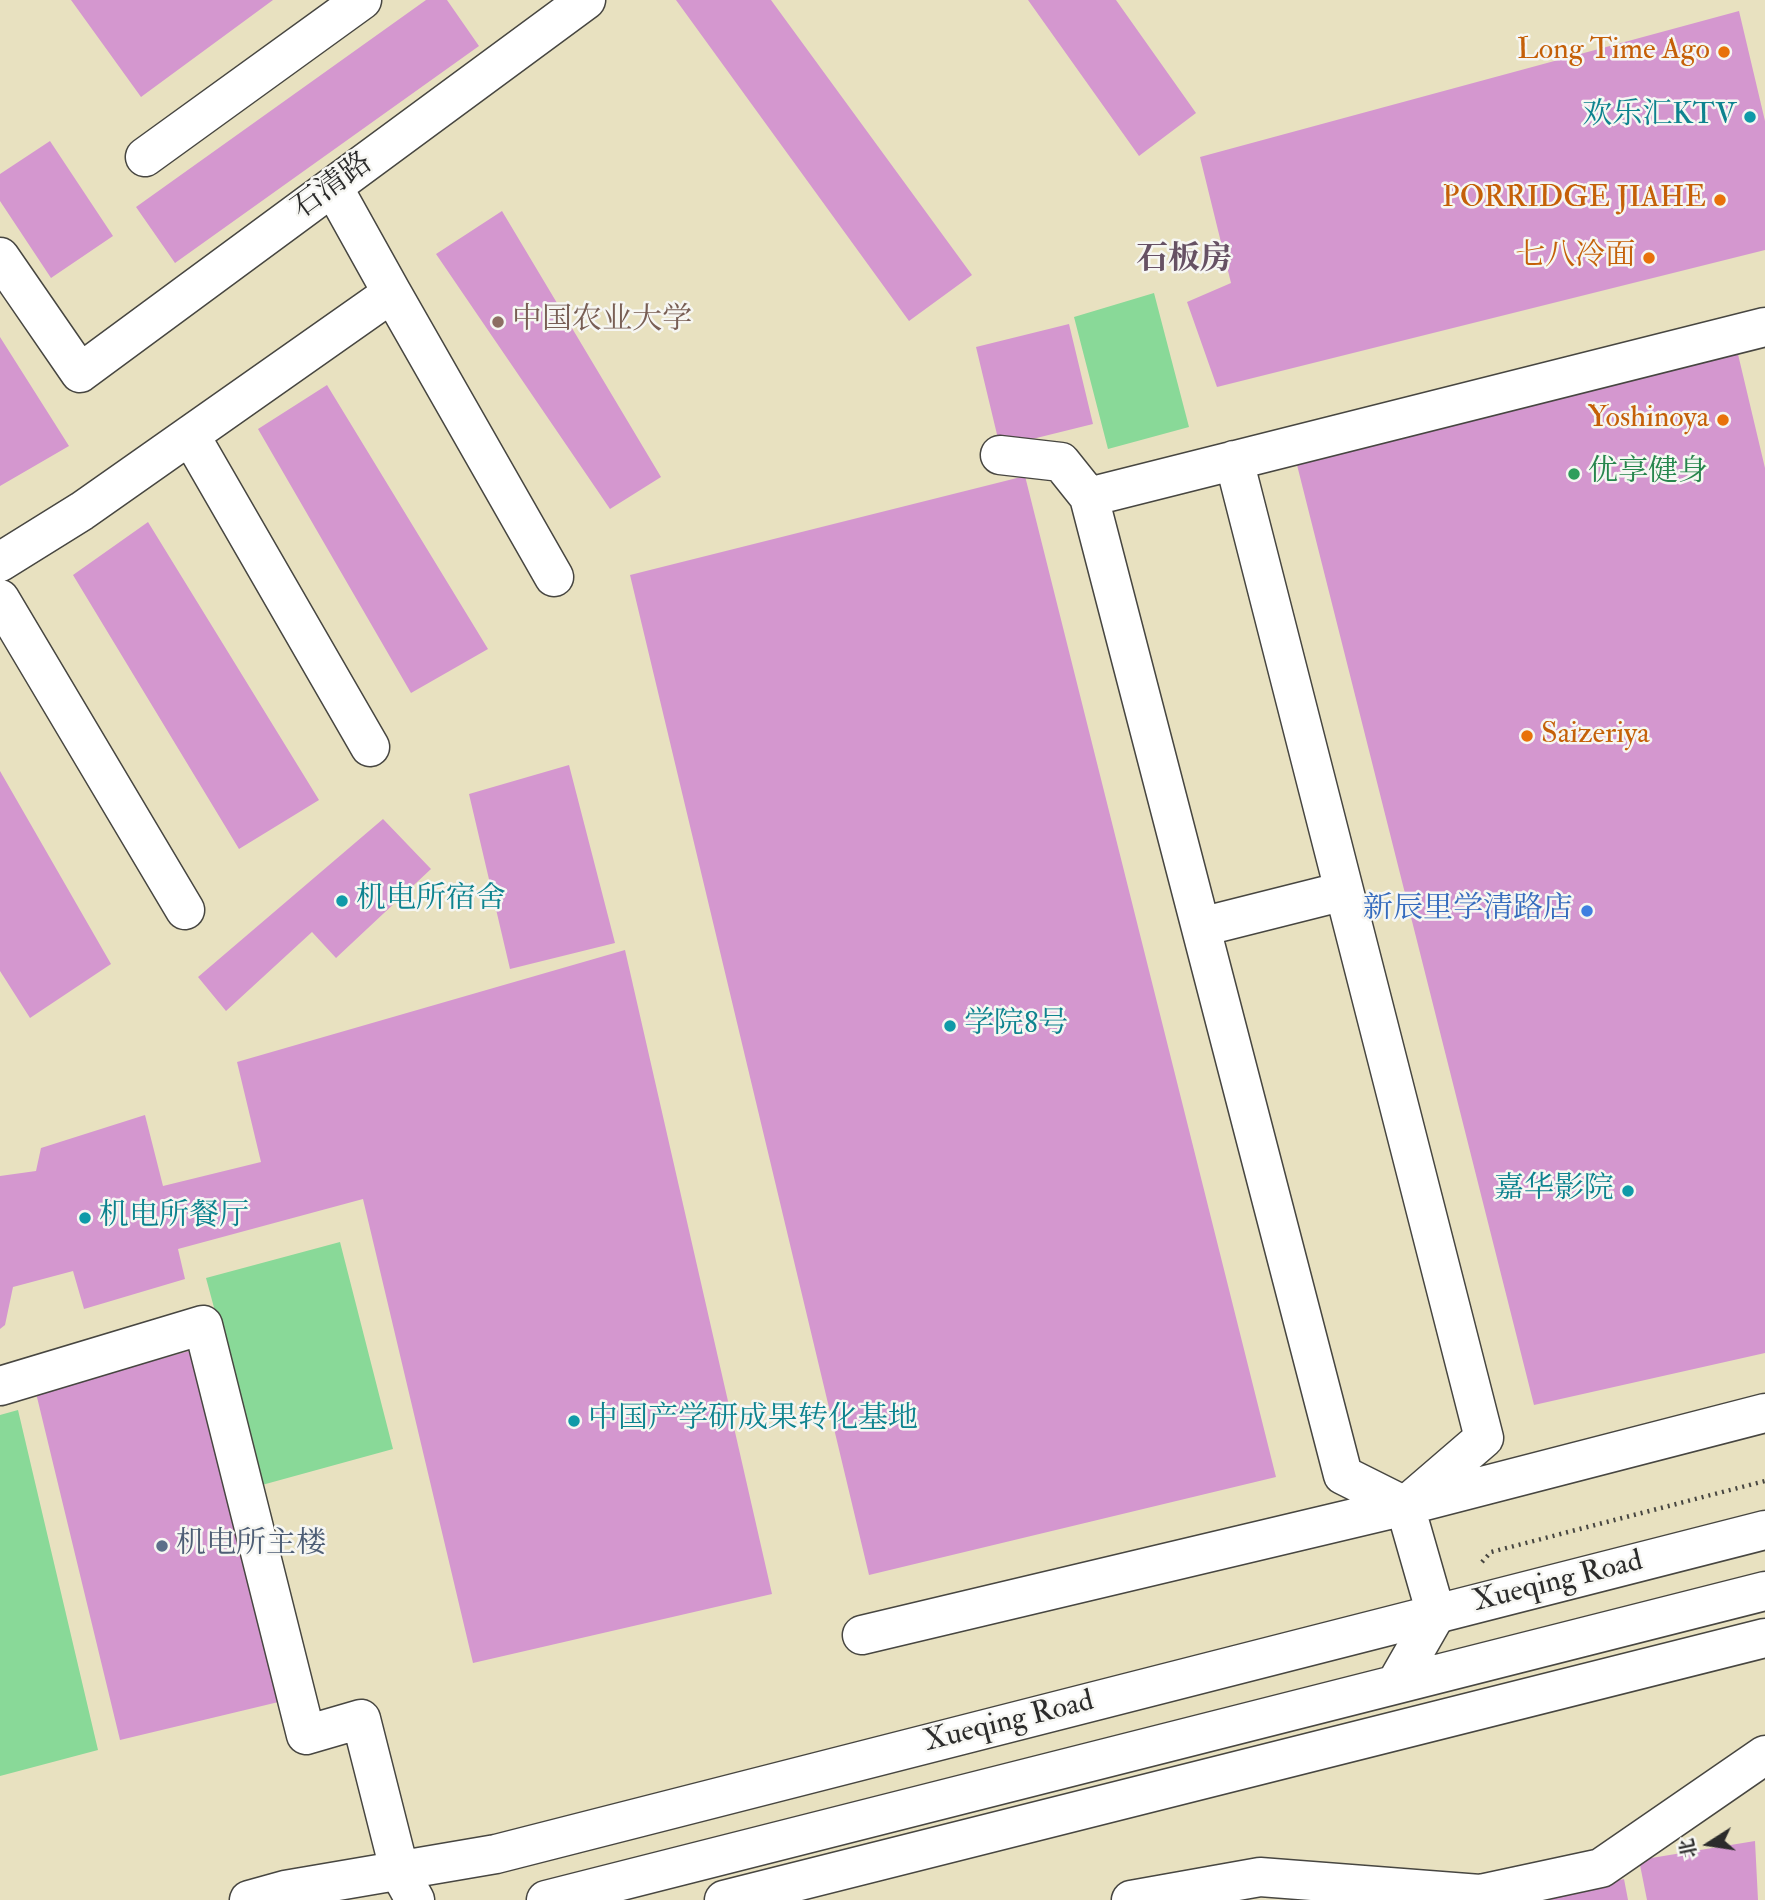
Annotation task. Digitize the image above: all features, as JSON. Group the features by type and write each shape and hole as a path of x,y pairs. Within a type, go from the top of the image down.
{"main road":[{"path":"145,158 362,0"},
{"name":"石清路","path":"0,257 80,373 586,0"},
{"path":"333,187 554,577"},
{"path":"0,562 82,510 392,293"},
{"path":"1090,497 1765,327"},
{"path":"190,435 370,747"},
{"path":"1000,455 1062,462 1090,497 1343,1475 1405,1506 1436,1614 1397,1682"},
{"path":"1234,460 1484,1438 1405,1506"},
{"path":"0,599 185,910"},
{"path":"1201,926 1344,891"},
{"path":"0,1386 203,1325 306,1735 361,1719 408,1886"},
{"path":"862,1635 1405,1506 1765,1413"},
{"name":"Xueqing Road","path":"249,1900 285,1890 408,1886 496,1854 1765,1530"},
{"name":"Xueqing Road","path":"546,1900 1397,1682 1765,1591"},
{"path":"724,1900 1765,1638"},
{"path":"1131,1900 1260,1877 1480,1894 1601,1868 1765,1755"}],"green space":[{"path":"1154,293 1189,427 1108,449 1074,317"},
{"path":"340,1242 393,1449 262,1485 206,1278"},
{"path":"18,1410 98,1750 0,1776 0,1415"}],"building":[{"path":"71,0 273,0 141,97"},
{"path":"426,0 447,0 479,46 175,263 136,207"},
{"path":"676,0 771,0 972,275 909,321"},
{"path":"1028,0 1116,0 1196,113 1139,156"},
{"path":"1739,11 1765,121 1765,250 1217,387 1187,302 1231,283 1200,157"},
{"path":"50,141 113,236 51,278 0,201 0,174"},
{"path":"502,211 661,477 610,509 436,254"},
{"path":"1069,324 1093,424 1000,447 976,347"},
{"path":"0,337 69,446 0,486"},
{"name":"新辰里学清路店","path":"1737,350 1765,468 1765,1353 1534,1405 1296,461"},
{"path":"327,385 488,649 411,693 258,429"},
{"name":"学院8号","path":"1025,476 1276,1477 869,1575 630,575"},
{"path":"148,522 319,800 239,849 73,575"},
{"path":"569,765 615,943 510,969 469,794"},
{"path":"0,771 111,964 30,1018 0,971"},
{"name":"机电所宿舍","path":"383,819 431,869 336,958 312,932 226,1011 198,977"},
{"name":"中国产学研成果转化基地","path":"625,950 772,1594 473,1663 363,1199 178,1249 185,1279 84,1309 73,1271 13,1287 5,1325 0,1329 0,1176 36,1171 41,1148 145,1115 163,1186 261,1162 237,1062"},
{"name":"机电所主楼","path":"200,1348 291,1699 120,1740 36,1393"},
{"path":"1755,1841 1758,1900 1647,1900 1639,1860"},
{"path":"1624,1879 1628,1900 1537,1900 1537,1899"}],"place":[{"name":"Long Time Ago","path":"1724,52"},
{"name":"欢乐汇KTV","path":"1750,117"},
{"name":"PORRIDGE JIAHE","path":"1720,200"},
{"name":"七八冷面","path":"1649,258"},
{"name":"中国农业大学","path":"498,322"},
{"name":"Yoshinoya","path":"1723,420"},
{"name":"优享健身","path":"1574,474"},
{"name":"Saizeriya","path":"1527,736"},
{"name":"机电所宿舍","path":"342,901"},
{"name":"新辰里学清路店","path":"1587,911"},
{"name":"学院8号","path":"950,1026"},
{"name":"嘉华影院","path":"1628,1191"},
{"name":"机电所餐厅","path":"85,1218"},
{"name":"中国产学研成果转化基地","path":"574,1421"},
{"name":"机电所主楼","path":"162,1546"}],"district":[{"name":"石板房","path":"1184,261"}]}
